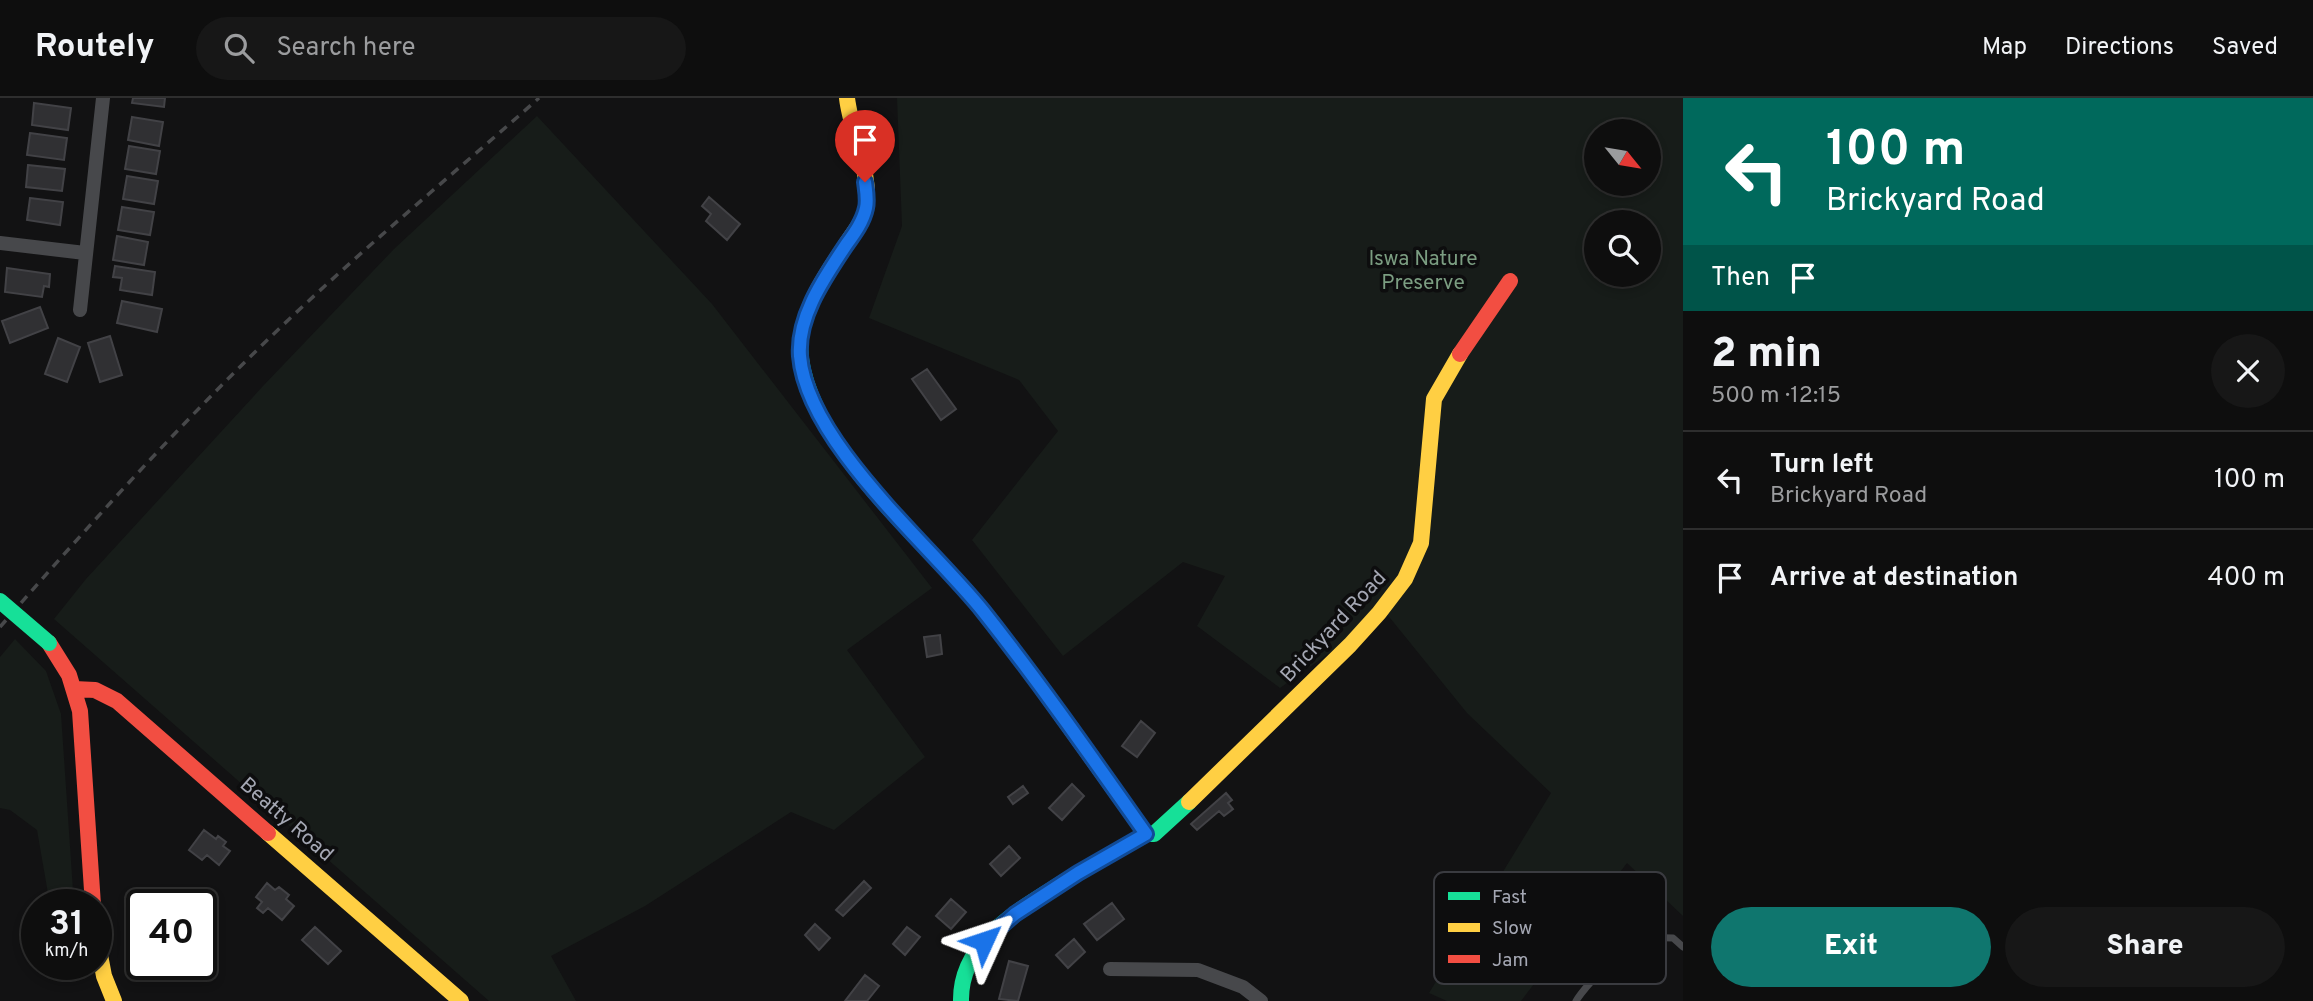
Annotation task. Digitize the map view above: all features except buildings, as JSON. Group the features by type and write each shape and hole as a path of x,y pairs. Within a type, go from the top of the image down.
{"street":[{"path":"80,310 103,98"},
{"path":"847,98 851,128 865,182 867,205 862,221 819,287 802,331 800,354 805,383 827,428 850,461 982,610 1099,766 1146,834"},
{"path":"0,243 85,253"},
{"name":"Brickyard Road","path":"961,1001 963,975 971,958 989,935 1015,914 1078,873 1146,834 1154,834 1271,724 1399,590 1416,561 1424,527 1434,399 1447,373 1510,281"},
{"path":"0,601 49,643 64,664 74,689 83,735 92,889"},
{"name":"Beatty Road","path":"74,689 95,690 117,701 461,1001"},
{"path":"1110,969 1198,970 1243,987 1261,1001"},
{"path":"106,980 114,1001"}],"lane":[{"path":"1666,938 1673,938 1683,947"},
{"path":"1576,1001 1588,984"}],"green space":[{"name":"Iswa Nature Preserve","path":"897,98 1683,98 1683,916 1666,900 1666,872 1637,872 1627,863 1620,872 1503,872 1551,793 1467,713 1386,613 1280,688 1197,626 1225,576 1183,562 1063,656 972,540 1058,431 1019,380 869,318 902,226"},
{"path":"537,116 712,304 932,588 847,650 925,757 834,830 791,812 645,906 551,956 576,1001 489,1001 54,619 86,579 263,386 394,249"},
{"path":"15,639 46,671 61,714 73,889 47,889 37,830 10,810 0,808 0,657"},
{"path":"1434,984 1534,984 1521,1001 1447,1001 1429,993"}],"railway":[{"path":"0,627 146,464 261,346 539,98"}],"traffic: fast":[{"path":"800,343 804,376 817,408 836,441 885,504 979,606 1033,676"},
{"path":"0,601 49,643"},
{"path":"961,1001 963,981 970,963 992,932 1024,907 1068,879 1146,834 1154,834 1189,802"}],"traffic: slow":[{"path":"800,343 816,292 860,224 866,209 864,167 847,98"},
{"path":"1189,802 1350,645 1405,579 1421,543 1434,399 1460,354"},
{"path":"1033,676 1146,834"},
{"path":"268,833 461,1001"},
{"path":"106,980 114,1001"}],"traffic: jam":[{"path":"1460,354 1510,281"},
{"path":"49,643 69,675 80,711 92,889"},
{"path":"74,689 95,690 117,701 268,833"}],"route":[{"path":"865,182 867,205 862,221 819,287 802,331 800,354 805,383 811,397 827,428 850,461 982,610 1099,766 1146,834 1078,873 1015,914 984,941"}]}
